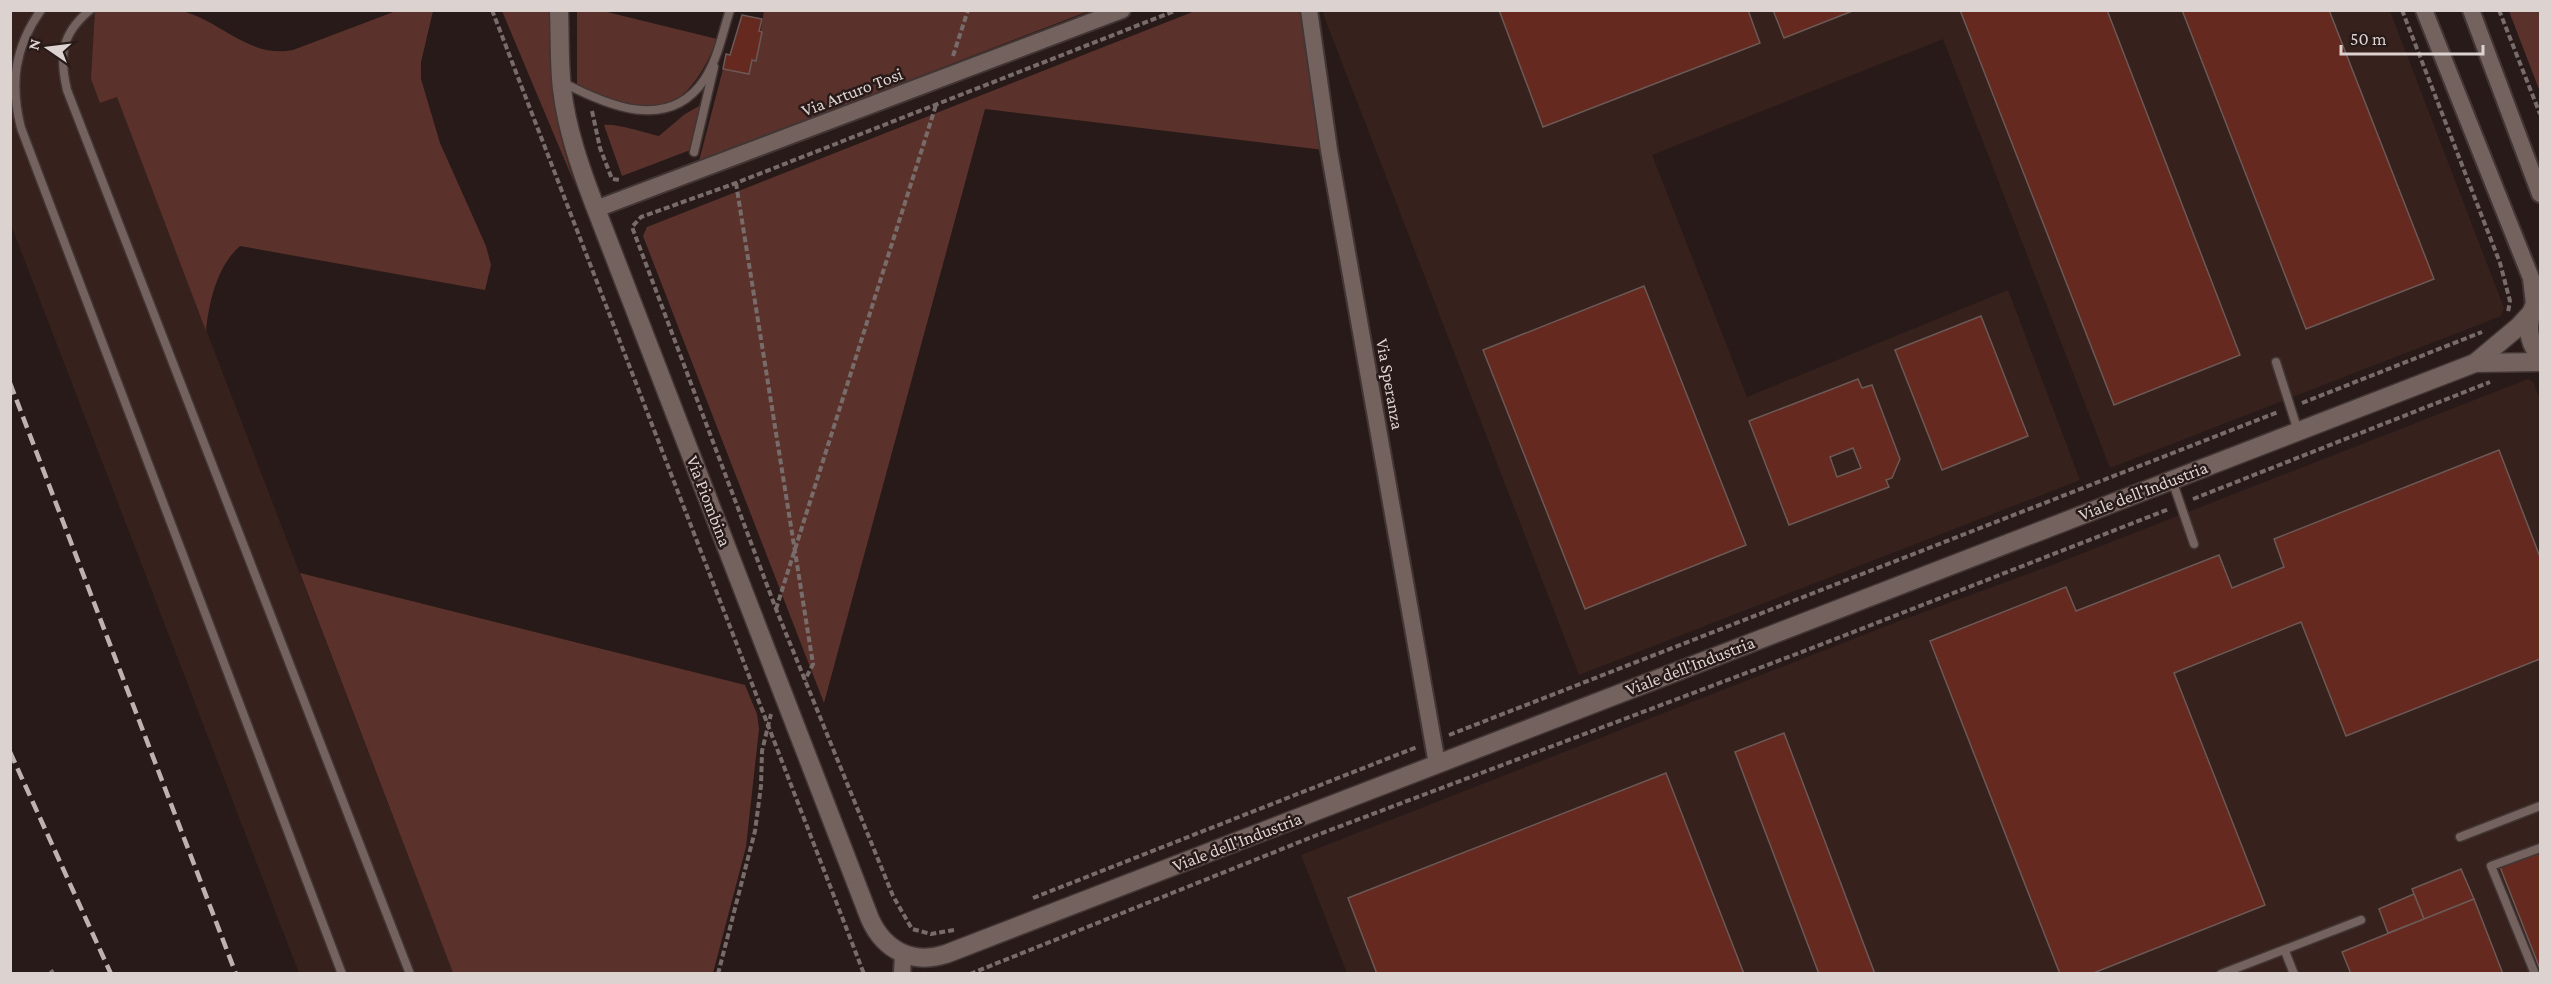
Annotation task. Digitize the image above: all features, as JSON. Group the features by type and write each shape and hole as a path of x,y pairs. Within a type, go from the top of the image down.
{"street":[{"name":"Via Piombina","path":"559,10 561,81 570,134 596,209 870,919 882,940 903,954"},
{"name":"Via Arturo Tosi","path":"596,209 1122,10"},
{"name":"Via Speranza","path":"1309,10 1329,150 1437,764"},
{"path":"2424,10 2531,278 2535,304 2531,340 2541,356"},
{"path":"2471,10 2541,194"},
{"path":"2475,363 2518,327 2535,304"},
{"path":"2475,363 2541,362"},
{"name":"Viale dell'Industria","path":"903,954 924,959 946,954 2475,363"},
{"path":"902,974 903,954"}],"lane":[{"path":"41,10 25,37 15,70 15,107 21,128 342,974"},
{"path":"90,10 72,30 61,56 67,90 410,974"},
{"path":"694,152 718,50 730,10"},
{"path":"561,81 590,95 639,111 657,111 682,103 703,81 718,50"},
{"path":"2276,362 2298,431"},
{"path":"2172,480 2194,544"},
{"path":"2460,837 2541,806"},
{"path":"2535,974 2491,866 2541,848"},
{"path":"2221,974 2361,920"},
{"path":"2285,951 2294,974"}],"path":[{"path":"492,10 864,974"},
{"path":"776,609 968,10"},
{"path":"955,929 922,933 912,929 893,896 776,609 632,227 641,217 736,183 1177,10"},
{"path":"2402,10 2500,263 2510,301 2505,317"},
{"path":"2499,10 2541,114"},
{"path":"943,57 965,49"},
{"path":"590,95 600,148 612,179 616,181 625,178"},
{"path":"736,183 813,664 805,680"},
{"path":"1022,903 2492,328"},
{"path":"969,974 1328,831 1807,650 2498,378"},
{"path":"718,974 755,831 767,725 781,689"}],"shaded area":[{"path":"153,9 182,11 249,44 277,51 293,50 396,11 433,11 421,62 421,79 440,143 486,246 491,265 485,290 240,246 232,254 220,274 209,308 206,331 117,97 100,103 91,79 95,11"},
{"path":"11,11 155,11 125,118 453,973 299,973 11,225"},
{"path":"502,11 549,11 551,80 557,121 576,187"},
{"path":"577,11 603,11 717,39 696,79 676,100 663,106 631,107 613,102 577,84"},
{"path":"764,11 1089,11 699,161 723,69 749,74 752,60 756,60"},
{"path":"1195,11 1303,11 1324,150 985,109 824,703 643,236 647,227"},
{"path":"1322,11 2390,11 2504,308 2501,316 2110,468 1943,39 1652,155 1747,397 2008,290 2080,480 1579,675"},
{"path":"2509,11 2540,11 2540,92"},
{"path":"701,105 693,149 622,176 604,125 659,136 685,114"},
{"path":"2528,379 2534,383 2540,400 2540,973 1347,973 1301,855 1894,623 2055,564"},
{"path":"300,573 745,685 757,714 759,729 746,847 713,973 453,973"}],"building":[{"path":"1499,10 1748,10 1760,43 1543,127"},
{"path":"1773,10 1855,10 1784,38"},
{"path":"1960,10 2107,10 2240,355 2114,405"},
{"path":"2182,10 2329,10 2434,279 2306,329"},
{"path":"742,15 762,19 759,31 762,32 756,61 752,60 749,74 723,69 726,54 730,55"},
{"path":"1644,286 1746,545 1585,609 1483,350"},
{"path":"1981,316 2028,436 1942,470 1895,350"},
{"path":"1858,379 1862,388 1872,385 1900,459 1892,478 1886,480 1889,487 1789,525 1749,421","holes":["1853,448 1861,468 1837,477 1830,457"]},
{"path":"2499,450 2540,557 2540,659 2346,736 2301,622 2174,673 2265,905 2091,974 2060,974 1930,641 2066,587 2076,611 2219,555 2232,588 2284,567 2274,539"},
{"path":"1784,733 1875,974 1819,974 1735,752"},
{"path":"1666,773 1744,974 1377,974 1348,898"},
{"path":"2540,851 2540,969 2500,867"},
{"path":"2461,869 2474,899 2424,919 2412,889"},
{"path":"2414,894 2424,919 2388,933 2379,909"},
{"path":"2474,899 2503,974 2351,974 2342,952"}],"railway":[{"path":"10,383 236,974"},
{"path":"10,752 111,974"}]}
